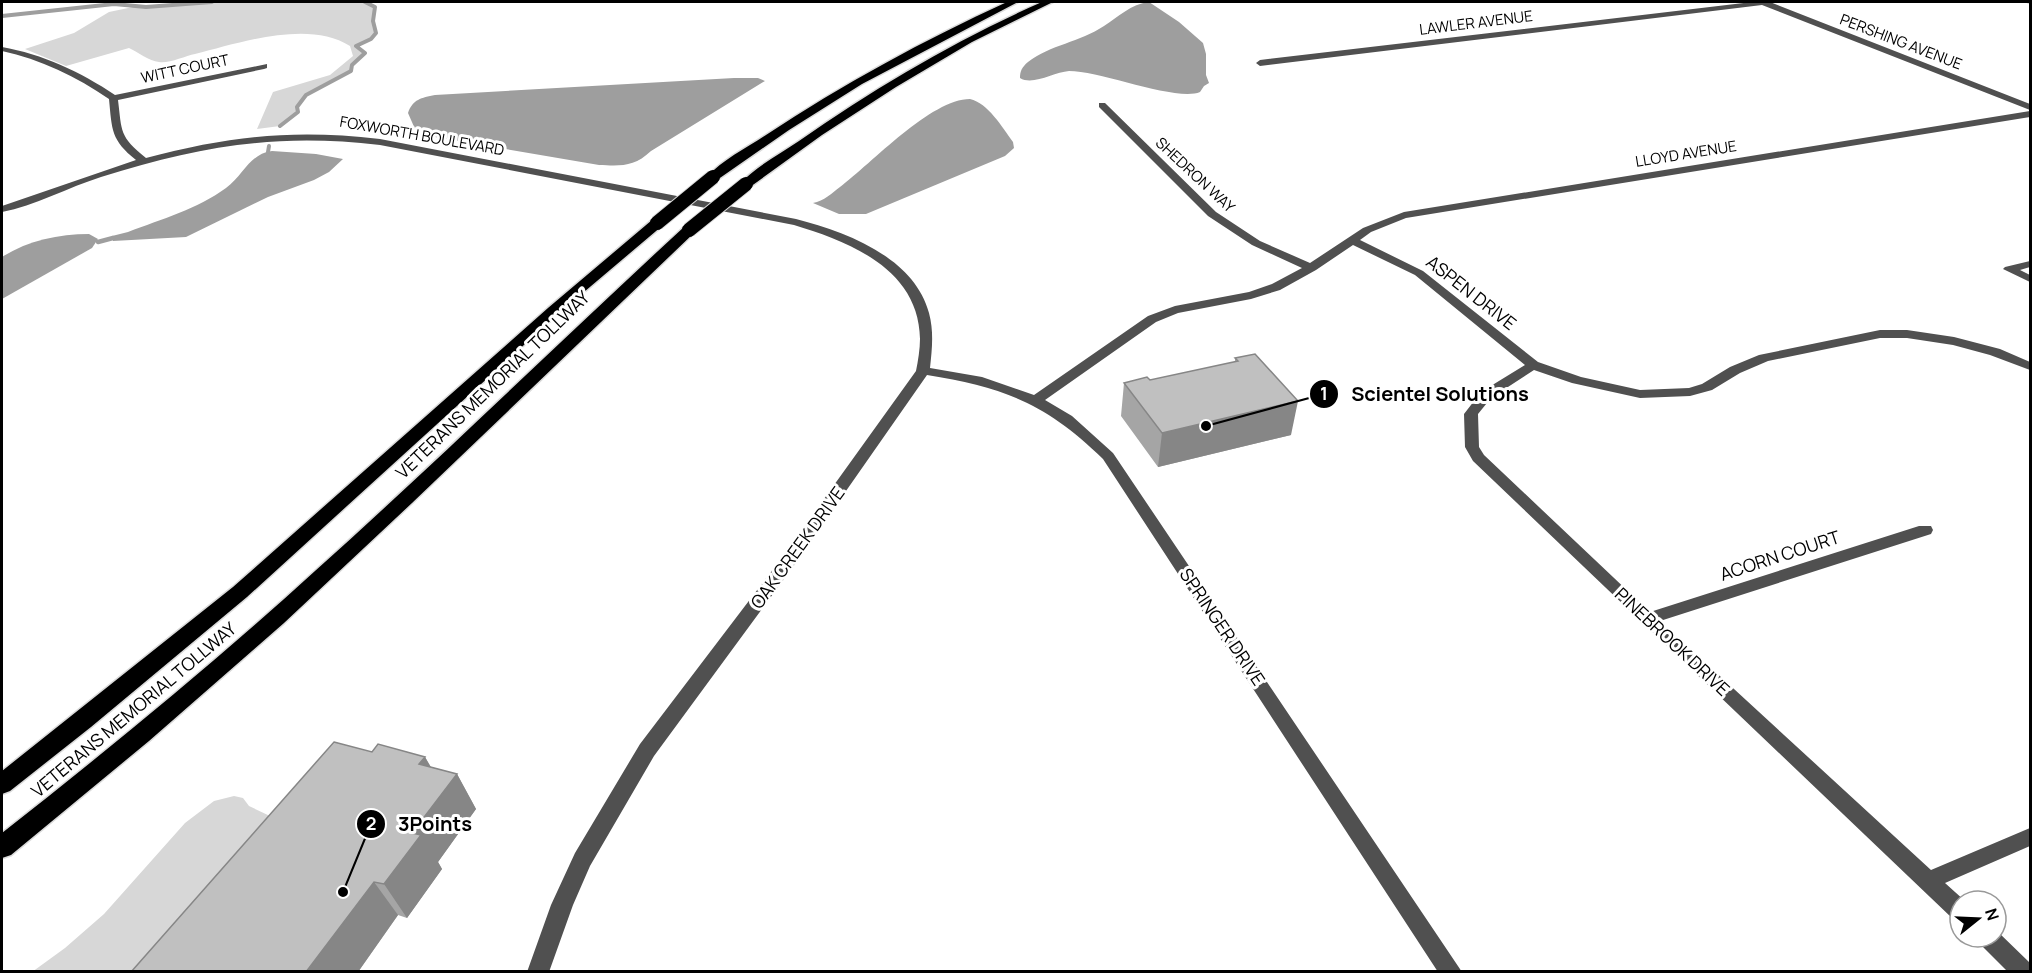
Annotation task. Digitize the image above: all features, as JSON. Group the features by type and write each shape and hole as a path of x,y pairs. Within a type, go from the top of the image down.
{"highway":[{"name":"VETERANS MEMORIAL TOLLWAY","path":"2,784 83,721 240,592 553,311 713,177 776,133 870,75 935,39 1013,2"},
{"name":"VETERANS MEMORIAL TOLLWAY","path":"2,847 89,779 365,537 581,328 689,230 746,184 832,122 881,91 983,32 1042,4 1055,2"}],"street":[{"name":"LAWLER AVENUE","path":"1260,63 1764,2"},
{"name":"PERSHING AVENUE","path":"1764,2 2031,107"},
{"path":"2,49 22,53 91,83 113,98 116,136 144,162"},
{"name":"WITT COURT","path":"113,98 264,66"},
{"name":"SHEDRON WAY","path":"1102,105 1212,214 1256,243 1312,268"},
{"name":"LLOYD AVENUE","path":"1036,400 1152,319 1175,310 1276,287 1312,268 1351,240 1386,222 1425,210 2031,114"},
{"name":"FOXWORTH BOULEVARD","path":"2,209 144,162 226,142 287,135 333,135 736,210"},
{"name":"OAK CREEK DRIVE","path":"538,972 562,905 582,860 647,750 796,551 923,371 928,348 928,328 915,294 894,269 873,252 835,234 786,220 736,210"},
{"name":"ASPEN DRIVE","path":"1351,240 1419,273 1533,365"},
{"path":"2031,264 2009,268 2031,279"},
{"path":"1533,365 1577,380 1640,394 1670,395 1707,387 1735,370 1764,358 1846,340 1892,333 1954,341 1995,352 2031,366"},
{"name":"PINEBROOK DRIVE","path":"1533,365 1486,395 1470,414 1472,447 1496,476 1948,900"},
{"name":"SPRINGER DRIVE","path":"923,371 979,380 1036,400 1063,415 1108,456 1451,972"},
{"name":"ACORN COURT","path":"1647,619 1925,531"},
{"path":"1928,881 2031,837"},
{"path":"2000,949 2024,972"}],"shaded area":[{"path":"212,2 365,2 375,7 373,21 376,33 371,39 357,45 365,53 352,65 351,71 306,94 297,107 298,112 280,126 257,129 273,92 330,75 353,56 350,46 333,38 314,34 294,34 253,40 167,62 151,60 129,48 66,66 25,49 74,33 109,12 133,7"},
{"path":"1149,2 1179,22 1203,43 1209,83 1200,92 1174,93 1083,72 1063,72 1037,80 1020,78 1023,67 1037,56 1085,36 1131,8"},
{"path":"758,78 765,81 639,160 621,165 599,165 435,137 415,129 408,113 418,100 435,95"},
{"path":"970,99 989,110 1013,142 1014,148 1005,156 866,214 839,214 813,203 831,194 902,134 938,109"},
{"path":"272,151 316,154 343,159 329,172 314,180 268,197 186,237 113,241 112,236 179,213 203,202 232,183 258,156"},
{"path":"89,234 98,239 92,248 2,299 2,257 43,240 66,235"},
{"path":"234,796 243,798 249,806 270,816 141,971 32,972 65,948 104,914 185,823 214,801"}],"building":[{"path":"1255,354 1298,401 1162,433 1124,383 1147,377 1150,380 1238,361 1235,358"},
{"path":"334,742 372,752 378,744 425,757 419,764 457,774 412,833 421,835 384,884 374,882 306,972 131,972"}],"waterway":[{"path":"2,16 114,4 146,7 212,2"},
{"path":"280,126 298,112 297,107 306,95 351,71 352,65 365,53 356,46 371,39 376,33 373,21 375,7 365,2"},
{"path":"268,152 269,146"},
{"path":"98,242 113,238"}],"place":[{"name":"Scientel Solutions","path":"1206,426"},
{"name":"3Points","path":"343,892"}]}
